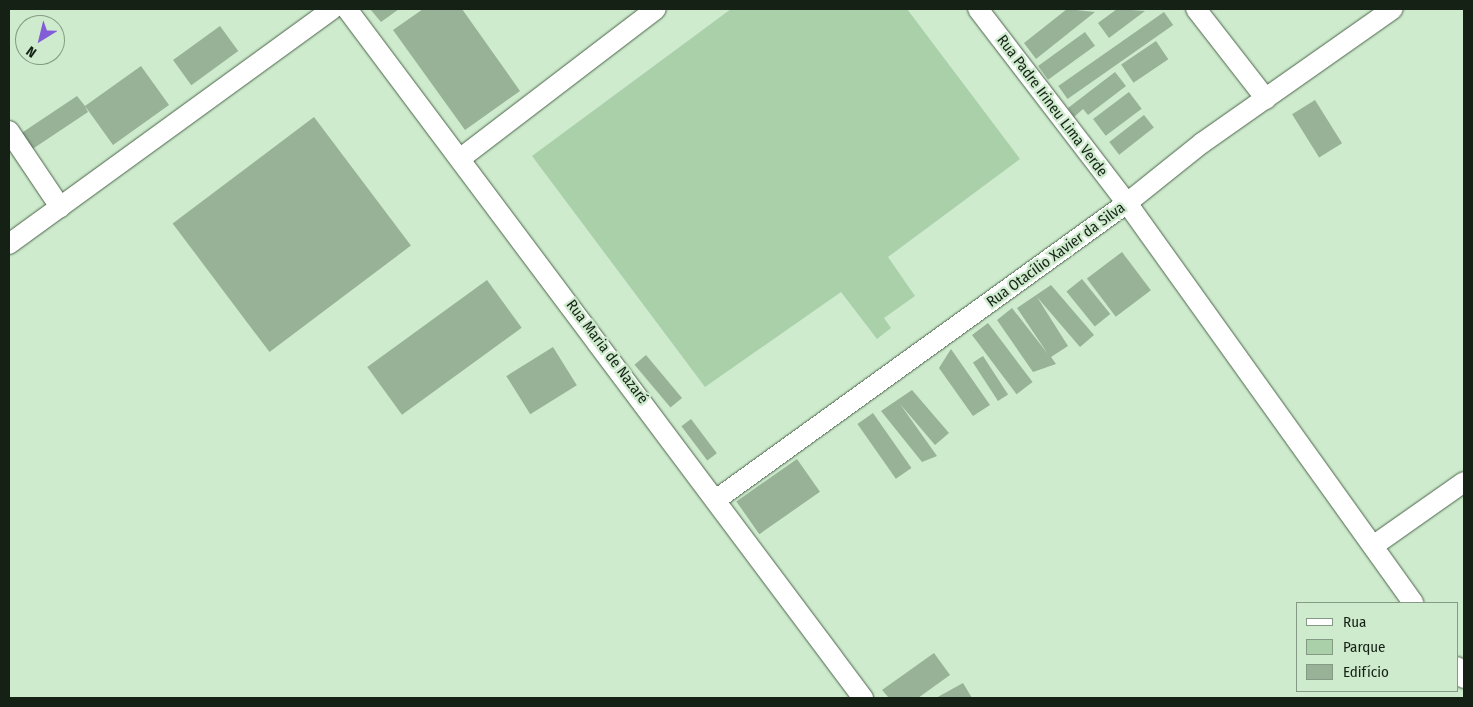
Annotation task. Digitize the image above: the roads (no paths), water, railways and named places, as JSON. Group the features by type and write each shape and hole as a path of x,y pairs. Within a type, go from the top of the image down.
{"street":[{"path":"9,244 332,9"},
{"name":"Rua Maria de Nazaré","path":"347,9 461,158 863,698"},
{"path":"461,158 656,9"},
{"name":"Rua Padre Irineu Lima Verde","path":"978,9 1127,203 1412,602"},
{"path":"1196,9 1266,100"},
{"name":"Rua Otacílio Xavier da Silva","path":"716,499 1127,203 1202,142 1266,100 1394,9"},
{"path":"9,131 60,207"},
{"path":"1373,546 1464,482"}]}
